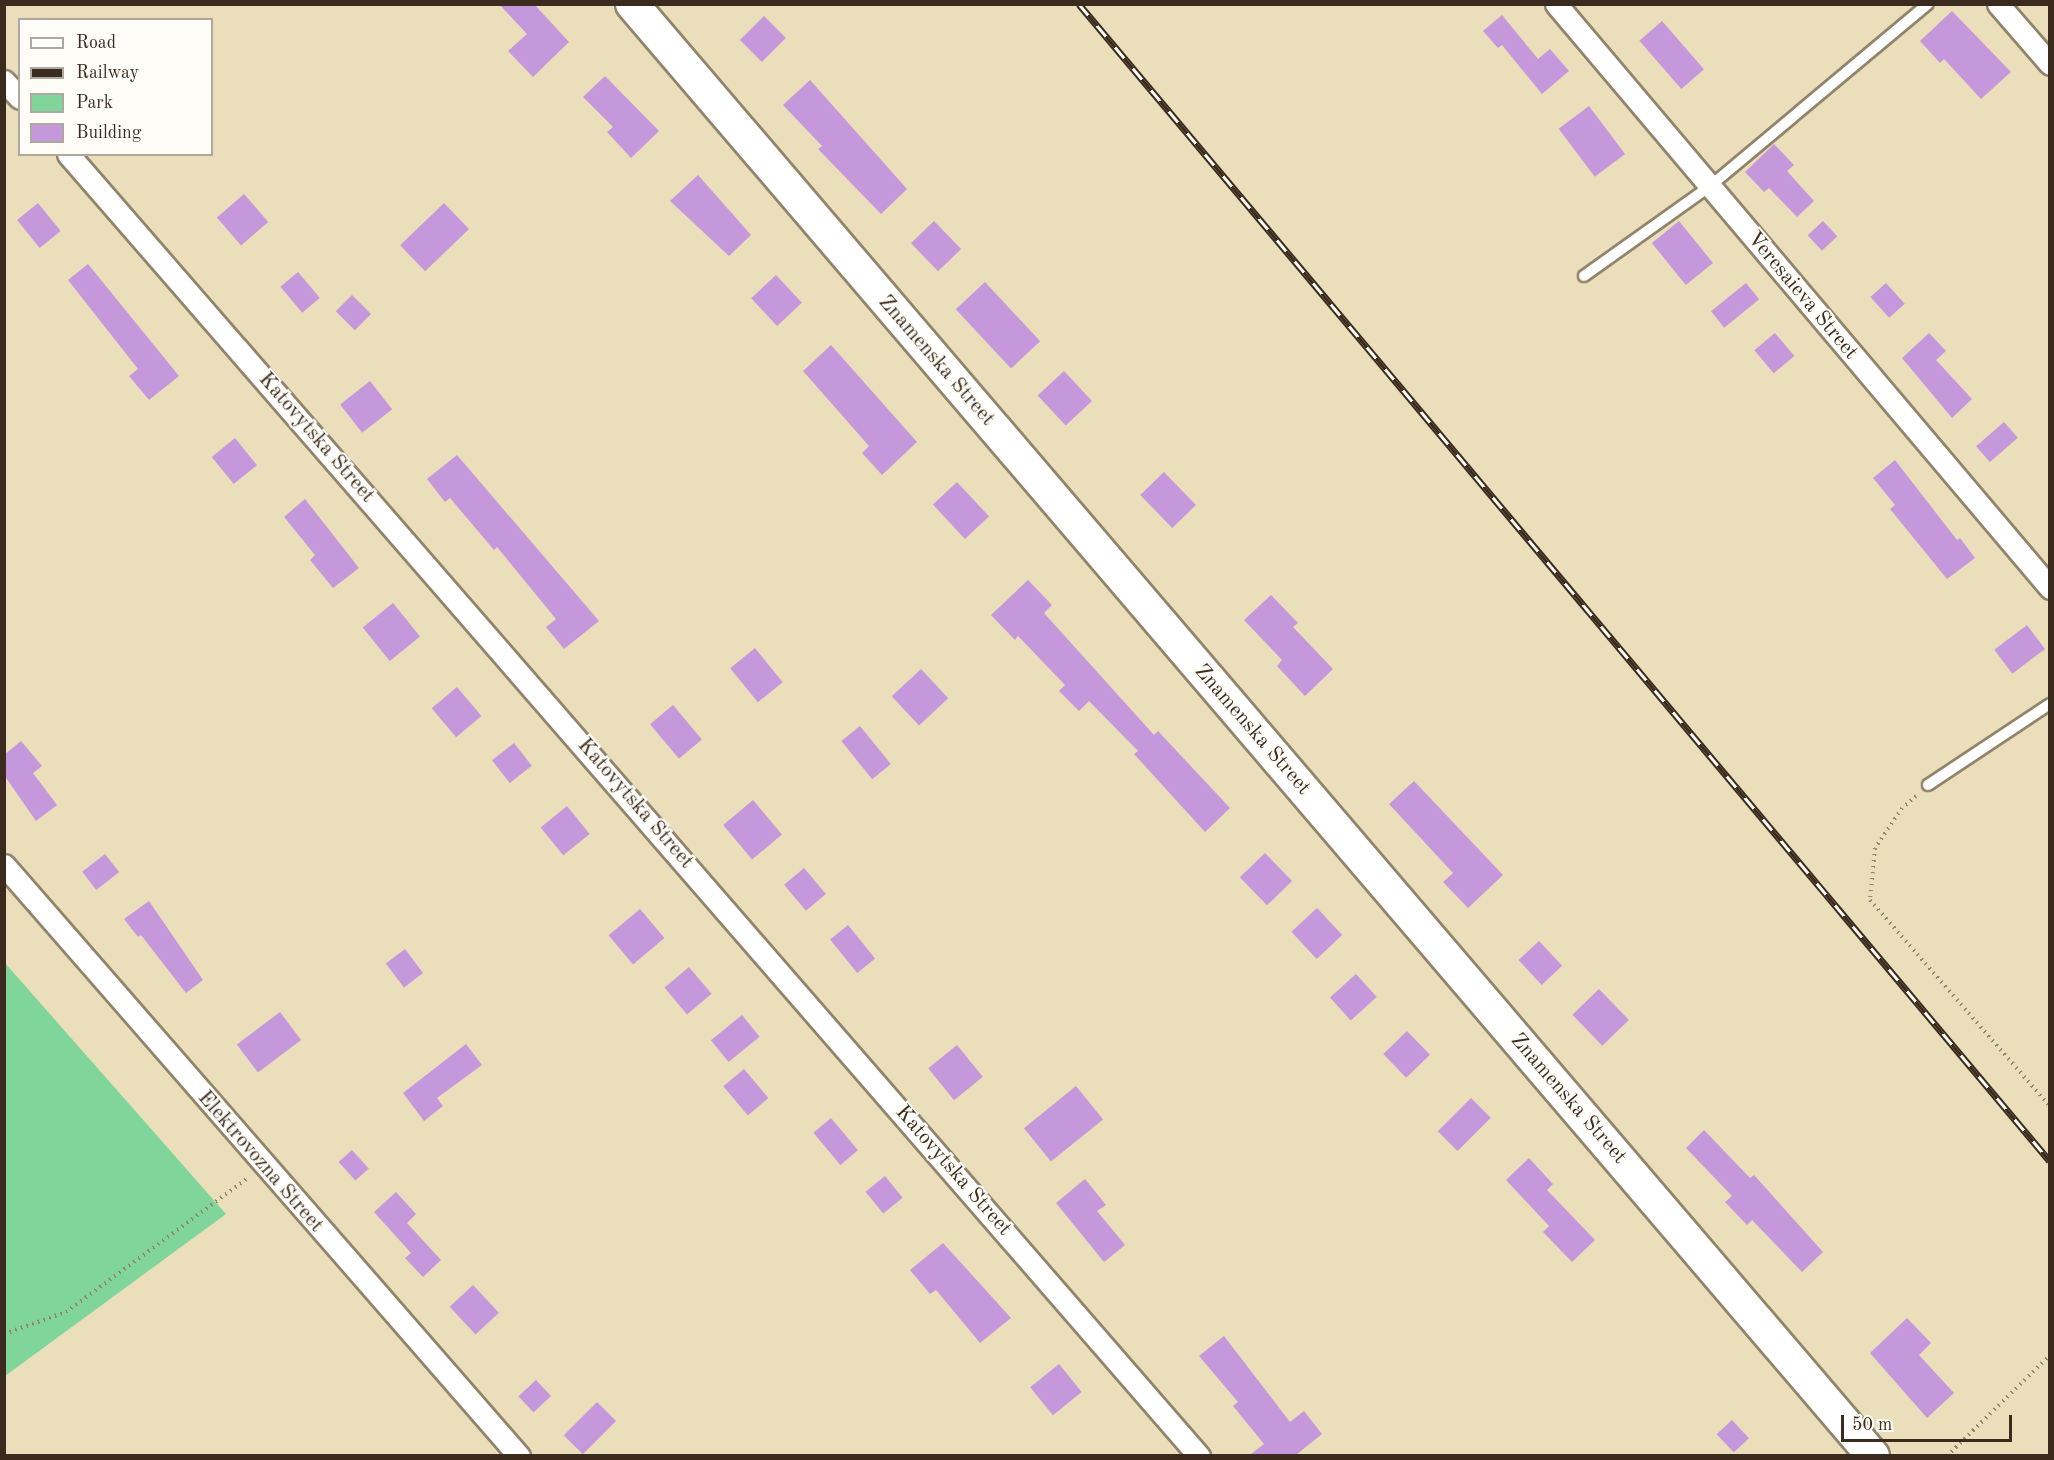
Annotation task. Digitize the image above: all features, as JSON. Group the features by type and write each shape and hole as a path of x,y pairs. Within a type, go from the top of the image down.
{"main road":[{"name":"Znamenska Street","path":"632,4 1873,1455"}],"street":[{"name":"Veresaieva Street","path":"1556,4 2049,588"},
{"path":"1998,4 2049,64"},
{"path":"4,81 18,96"},
{"name":"Katovytska Street","path":"70,156 1199,1455"},
{"name":"Elektrovozna Street","path":"4,865 263,1166 519,1455"}],"lane":[{"path":"1584,276 1709,187 1928,4"},
{"path":"1928,784 2049,704"}],"path":[{"path":"1928,784 1902,808 1875,848 1870,900 2049,1106"},
{"path":"4,1334 66,1312 263,1166"},
{"path":"1947,1455 2049,1355"}],"green space":[{"path":"5,963 226,1214 4,1376"}],"building":[{"path":"499,4 534,4 569,42 533,77 508,51 527,34"},
{"path":"1952,11 2011,72 1981,99 1944,59 1940,63 1920,41"},
{"path":"1502,15 1538,59 1550,49 1569,71 1542,94 1502,45 1498,48 1483,31"},
{"path":"764,16 786,38 762,62 740,40"},
{"path":"1662,21 1704,69 1681,89 1639,41"},
{"path":"605,76 659,131 631,158 607,132 613,127 583,97"},
{"path":"810,80 907,189 881,214 818,149 822,146 783,105"},
{"path":"1589,106 1625,154 1595,177 1559,129"},
{"path":"1774,144 1794,165 1787,171 1814,201 1797,217 1769,188 1764,192 1745,172"},
{"path":"698,175 751,235 729,256 670,201"},
{"path":"244,194 268,222 241,246 217,218"},
{"path":"38,203 61,231 40,248 17,220"},
{"path":"444,203 469,229 425,271 400,245"},
{"path":"934,221 961,249 938,271 911,243"},
{"path":"1679,221 1713,263 1686,285 1652,243"},
{"path":"1823,221 1837,236 1822,251 1808,235"},
{"path":"88,264 179,376 149,400 129,376 138,369 68,280"},
{"path":"298,272 320,298 302,313 280,287"},
{"path":"776,275 802,303 777,326 751,298"},
{"path":"985,282 1040,341 1011,369 956,309"},
{"path":"1746,283 1759,299 1724,328 1711,311"},
{"path":"1886,283 1905,304 1889,318 1870,297"},
{"path":"352,295 371,314 355,330 336,311"},
{"path":"1775,333 1794,356 1774,373 1754,350"},
{"path":"1929,333 1946,351 1936,360 1972,399 1952,418 1902,358"},
{"path":"831,345 917,442 882,475 862,453 869,446 803,371"},
{"path":"1064,371 1092,401 1066,426 1038,396"},
{"path":"370,381 392,409 362,433 340,404"},
{"path":"2004,422 2018,438 1990,462 1976,446"},
{"path":"235,438 257,465 234,484 212,457"},
{"path":"457,455 599,621 564,649 546,627 556,619 497,547 494,550 450,498 445,502 427,479"},
{"path":"1895,460 1957,540 1960,538 1975,558 1947,579 1890,509 1895,505 1873,478"},
{"path":"1164,472 1196,505 1172,528 1140,495"},
{"path":"957,482 989,516 965,539 933,505"},
{"path":"305,499 359,568 333,588 310,560 315,555 284,517"},
{"path":"1028,580 1052,605 1044,613 1154,735 1158,731 1230,808 1205,832 1134,754 1138,751 1089,701 1079,711 1059,691 1065,685 1018,636 1015,640 991,615"},
{"path":"1271,595 1298,623 1293,627 1333,669 1305,696 1277,666 1282,660 1244,620"},
{"path":"393,603 420,636 390,661 363,628"},
{"path":"2027,625 2045,649 2012,674 1994,650"},
{"path":"755,648 783,682 758,702 730,668"},
{"path":"921,669 948,698 919,726 892,696"},
{"path":"457,687 481,716 456,737 432,708"},
{"path":"673,705 702,739 679,759 650,724"},
{"path":"860,726 891,764 872,779 841,741"},
{"path":"21,741 42,766 33,773 57,805 36,821 4,775 4,755"},
{"path":"514,743 532,766 510,783 492,760"},
{"path":"1414,781 1503,875 1468,908 1443,882 1453,873 1389,804"},
{"path":"753,800 782,834 752,860 723,825"},
{"path":"567,806 590,834 563,855 541,827"},
{"path":"1265,853 1292,881 1267,905 1240,877"},
{"path":"105,854 119,872 96,890 82,872"},
{"path":"804,868 826,894 806,911 784,885"},
{"path":"149,901 203,980 186,993 141,935 138,937 124,919"},
{"path":"1317,908 1342,935 1317,959 1291,932"},
{"path":"640,909 664,938 633,964 609,935"},
{"path":"848,925 875,958 857,973 830,939"},
{"path":"1539,941 1562,966 1542,985 1519,960"},
{"path":"405,949 423,973 404,987 386,963"},
{"path":"689,967 711,994 687,1014 664,988"},
{"path":"1356,974 1377,997 1351,1020 1330,997"},
{"path":"1599,989 1629,1020 1602,1046 1572,1015"},
{"path":"280,1012 301,1040 258,1072 237,1044"},
{"path":"742,1015 760,1037 729,1062 711,1040"},
{"path":"1407,1031 1430,1055 1406,1078 1383,1054"},
{"path":"466,1044 482,1065 437,1098 443,1106 424,1121 403,1093"},
{"path":"957,1045 983,1077 954,1100 928,1068"},
{"path":"744,1069 768,1098 748,1115 723,1086"},
{"path":"1076,1086 1103,1119 1051,1162 1024,1128"},
{"path":"1471,1098 1491,1118 1458,1151 1438,1131"},
{"path":"831,1118 858,1150 840,1165 813,1133"},
{"path":"1704,1130 1750,1178 1754,1175 1823,1252 1802,1272 1752,1220 1747,1225 1725,1202 1732,1196 1686,1148"},
{"path":"352,1150 369,1169 355,1181 339,1162"},
{"path":"1529,1158 1553,1184 1547,1190 1595,1240 1572,1262 1543,1232 1549,1226 1506,1180"},
{"path":"885,1176 903,1198 883,1213 866,1192"},
{"path":"1085,1179 1106,1205 1097,1211 1125,1245 1104,1262 1056,1203"},
{"path":"396,1192 416,1214 407,1223 441,1260 423,1277 405,1258 411,1253 374,1212"},
{"path":"943,1243 1011,1318 980,1343 936,1290 930,1294 910,1270"},
{"path":"473,1285 499,1313 476,1335 450,1307"},
{"path":"1907,1318 1931,1343 1919,1355 1954,1393 1927,1418 1870,1353"},
{"path":"1224,1336 1290,1422 1304,1411 1322,1434 1296,1455 1250,1455 1264,1444 1233,1406 1238,1402 1199,1356"},
{"path":"1059,1364 1082,1392 1053,1415 1030,1387"},
{"path":"536,1380 551,1396 533,1412 518,1396"},
{"path":"597,1402 616,1421 583,1454 564,1435"},
{"path":"1732,1420 1749,1438 1734,1453 1717,1434"}],"railway":[{"path":"1079,4 2050,1161"}]}
